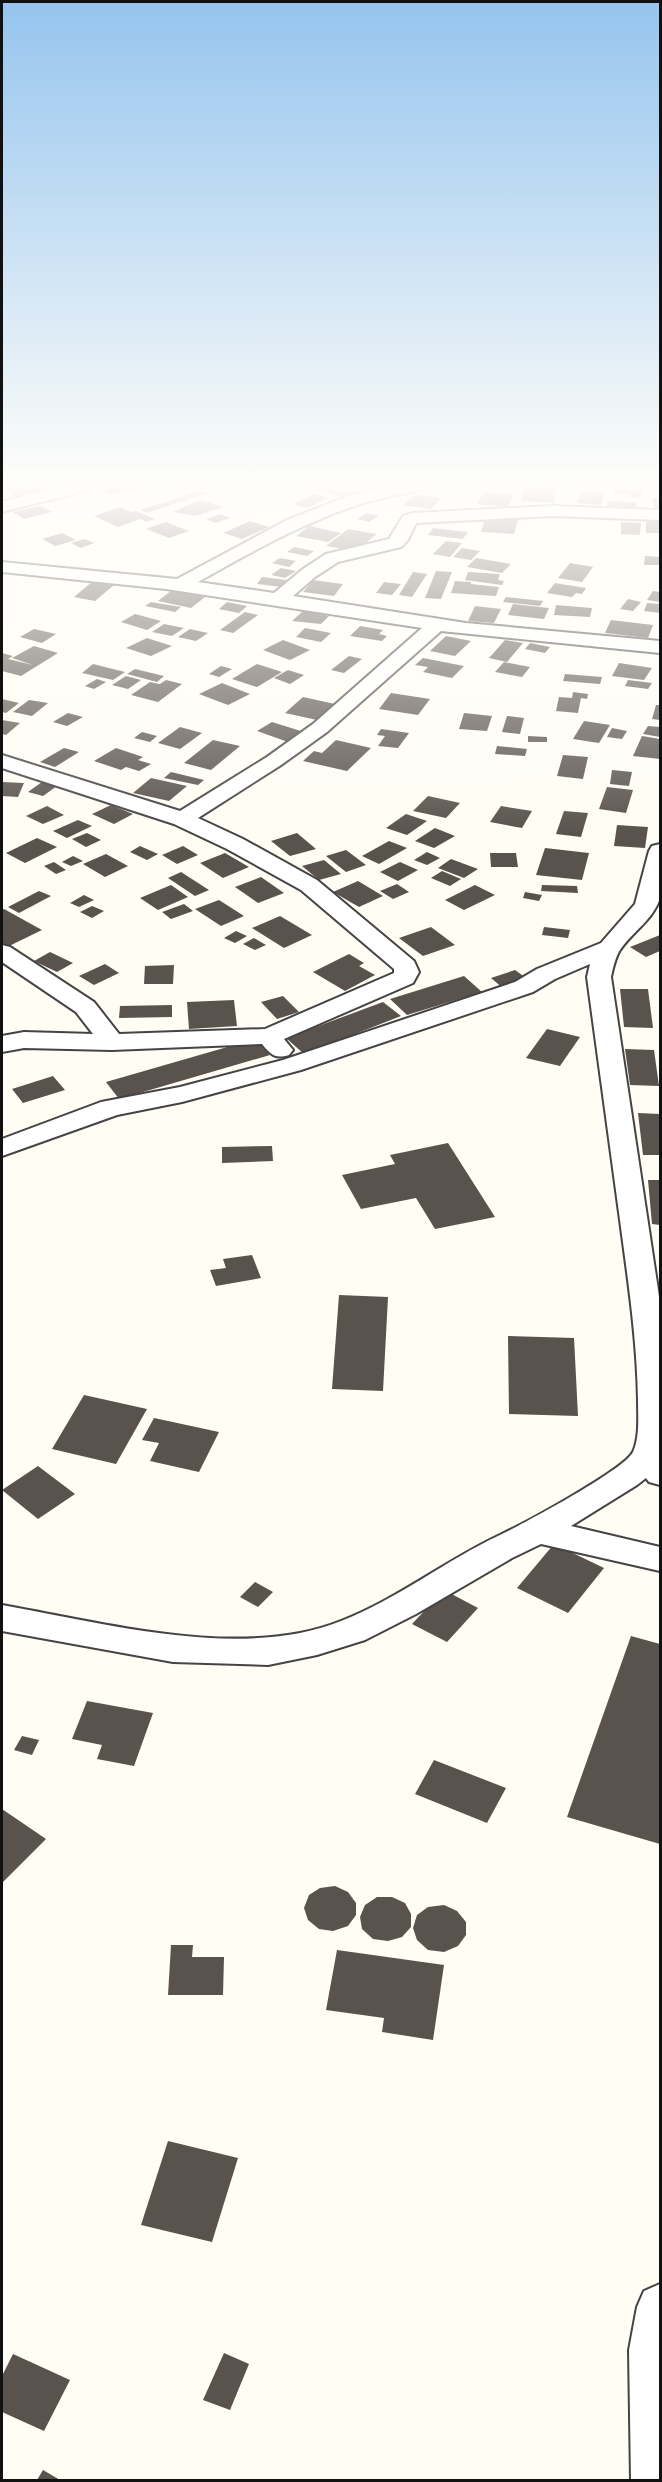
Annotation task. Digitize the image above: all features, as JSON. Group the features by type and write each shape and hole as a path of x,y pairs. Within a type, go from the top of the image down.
{"street":[{"path":"303,602 438,624 660,647"},
{"path":"182,819 274,761 320,728 438,624"},
{"path":"2,761 182,819 245,849 309,885 405,966 407,972 404,978 269,1036 112,1042 24,1040 2,1044"},
{"path":"2,1148 110,1108 182,1094 292,1065 524,987 546,974 608,948 653,908 660,851"},
{"path":"2,1618 173,1649 268,1652 317,1642 352,1631 404,1605 500,1550 538,1532 626,1477 654,1465 652,1346 599,977 602,960 608,948"},
{"path":"2,952 85,1006 112,1042"},
{"path":"269,1036 292,1065"},
{"path":"538,1532 660,1559"},
{"path":"655,2481 652,2350 660,2307"}],"building":[{"path":"151,602 181,607 175,612 145,606"},
{"path":"162,602 199,602 191,608"},
{"path":"227,602 247,606 239,613 219,609"},
{"path":"503,602 543,602 540,606"},
{"path":"626,602 641,602 633,611 620,609"},
{"path":"647,603 660,604 660,613 644,611"},
{"path":"513,604 549,608 544,619 508,615"},
{"path":"556,605 592,608 590,617 554,615"},
{"path":"475,606 501,609 494,623 468,621"},
{"path":"303,611 329,616 321,624 292,621"},
{"path":"245,612 258,615 233,633 220,630"},
{"path":"135,614 161,621 147,630 121,622"},
{"path":"611,620 653,625 648,638 605,633"},
{"path":"164,624 184,628 172,636 152,632"},
{"path":"360,626 383,630 379,634 387,636 382,641 350,636"},
{"path":"305,628 331,633 321,642 296,637"},
{"path":"34,629 56,634 42,643 20,637"},
{"path":"190,629 208,633 196,641 178,637"},
{"path":"446,636 471,641 455,656 430,651"},
{"path":"147,638 172,646 151,656 126,648"},
{"path":"283,640 310,650 290,660 263,650"},
{"path":"505,640 523,643 507,662 489,658"},
{"path":"530,643 550,647 545,653 525,649"},
{"path":"34,646 58,653 21,676 2,671 2,653 13,656 8,659 33,665 12,658"},
{"path":"349,656 362,659 344,673 331,670"},
{"path":"423,658 464,666 452,678 423,672 428,667 415,665"},
{"path":"504,662 530,667 522,677 495,672"},
{"path":"619,663 652,668 644,680 612,676"},
{"path":"93,664 125,672 113,680 82,673"},
{"path":"257,664 282,672 257,687 232,679"},
{"path":"221,666 232,669 219,677 209,674"},
{"path":"135,669 164,676 157,682 127,674"},
{"path":"288,670 304,675 290,684 274,678"},
{"path":"565,674 602,677 600,684 563,681"},
{"path":"126,676 141,680 128,689 112,685"},
{"path":"97,679 106,682 94,689 85,686"},
{"path":"166,680 182,684 158,702 131,695 150,682 160,684"},
{"path":"628,680 652,683 648,689 625,686"},
{"path":"222,683 250,694 228,705 199,694"},
{"path":"573,692 588,694 587,699 581,698 578,713 556,711 559,697 572,698"},
{"path":"391,693 430,699 418,715 379,709"},
{"path":"303,697 335,704 317,720 285,713"},
{"path":"2,699 19,703 6,713 2,712"},
{"path":"29,700 48,703 32,716 13,712"},
{"path":"656,705 660,705 660,720 652,719"},
{"path":"68,713 83,717 67,726 53,722"},
{"path":"464,713 492,716 487,731 459,729"},
{"path":"507,716 524,718 520,734 502,732"},
{"path":"2,720 20,723 6,735 2,734"},
{"path":"584,721 610,725 599,743 573,739"},
{"path":"272,722 304,732 288,742 257,731"},
{"path":"648,726 660,727 660,737 643,734"},
{"path":"180,727 202,733 180,749 158,743"},
{"path":"612,728 627,731 622,739 607,737"},
{"path":"381,729 409,733 398,748 378,746 385,736 377,735"},
{"path":"142,732 157,736 150,742 134,738"},
{"path":"528,736 547,737 547,742 528,742"},
{"path":"642,736 660,739 660,759 633,756"},
{"path":"213,740 240,746 211,770 184,763"},
{"path":"336,740 371,748 347,771 303,761 314,751 322,753"},
{"path":"497,746 527,749 525,756 495,754"},
{"path":"64,748 79,752 55,767 40,762"},
{"path":"116,748 143,757 138,760 151,764 139,771 126,767 121,770 94,761"},
{"path":"563,755 588,757 583,779 557,776"},
{"path":"612,770 632,772 629,786 610,784"},
{"path":"171,772 204,780 198,785 164,778"},
{"path":"151,778 187,786 169,801 133,793"},
{"path":"2,782 24,783 18,797 2,796"},
{"path":"42,782 57,786 43,796 28,792"},
{"path":"607,787 633,790 626,813 599,809"},
{"path":"428,796 460,803 446,818 413,811"},
{"path":"111,805 133,814 114,824 92,814"},
{"path":"47,806 64,815 43,824 26,816"},
{"path":"501,806 532,811 522,828 490,822"},
{"path":"564,811 588,813 581,837 556,834"},
{"path":"406,814 427,821 407,835 386,828"},
{"path":"78,820 92,826 67,838 53,831"},
{"path":"617,825 648,827 645,848 614,846"},
{"path":"435,828 455,836 434,848 415,841"},
{"path":"87,833 101,840 86,847 72,839"},
{"path":"297,833 316,849 290,856 271,841"},
{"path":"37,838 57,847 25,863 6,853"},
{"path":"389,841 407,848 379,864 362,856"},
{"path":"140,846 158,854 147,860 130,852"},
{"path":"183,846 198,855 177,864 162,855"},
{"path":"545,848 589,853 582,880 536,875"},
{"path":"346,850 366,865 346,872 326,856"},
{"path":"427,852 440,858 427,865 414,860"},
{"path":"225,853 249,867 223,878 200,863"},
{"path":"490,853 516,853 518,867 491,867"},
{"path":"106,854 128,866 105,877 83,864"},
{"path":"73,856 83,861 71,866 62,862"},
{"path":"451,859 478,869 464,878 438,868"},
{"path":"324,860 341,874 319,880 302,866"},
{"path":"54,862 66,870 56,874 44,866"},
{"path":"400,862 418,870 398,881 380,872"},
{"path":"442,871 461,879 450,886 431,878"},
{"path":"181,872 209,890 195,896 168,878"},
{"path":"261,877 284,893 258,903 235,887"},
{"path":"358,881 383,896 359,907 333,892"},
{"path":"397,884 409,892 393,899 380,891"},
{"path":"171,885 188,897 158,910 140,898"},
{"path":"475,885 495,895 464,910 445,900"},
{"path":"542,885 577,886 578,893 541,891"},
{"path":"39,891 51,896 19,913 8,907"},
{"path":"525,892 542,895 539,901 523,898"},
{"path":"84,895 94,900 79,907 70,903"},
{"path":"219,900 244,916 221,926 195,909"},
{"path":"184,904 193,911 171,919 162,912"},
{"path":"92,906 104,911 92,918 80,912"},
{"path":"2,910 42,930 5,948 2,946"},
{"path":"280,916 312,935 284,948 252,928"},
{"path":"431,927 455,945 423,956 399,938"},
{"path":"544,927 570,930 568,938 542,935"},
{"path":"236,931 247,936 235,943 224,938"},
{"path":"660,935 660,951 646,957 630,947"},
{"path":"254,938 266,945 255,950 243,944"},
{"path":"50,952 73,963 57,972 34,961"},
{"path":"349,954 364,963 359,966 375,975 345,991 313,972"},
{"path":"105,964 119,973 94,985 79,976"},
{"path":"174,965 173,984 144,984 145,966"},
{"path":"515,970 529,980 504,989 491,978"},
{"path":"464,976 482,992 407,1015 390,999"},
{"path":"620,989 648,989 653,1028 624,1027"},
{"path":"283,996 299,1012 277,1019 261,1002"},
{"path":"234,1000 237,1026 189,1029 187,1002"},
{"path":"383,1002 401,1016 304,1054 286,1038"},
{"path":"172,1005 172,1017 119,1018 120,1006"},
{"path":"547,1029 580,1037 560,1066 526,1058"},
{"path":"255,1039 270,1055 119,1099 106,1082"},
{"path":"625,1049 654,1050 659,1086 630,1085"},
{"path":"53,1076 65,1090 23,1103 12,1089"},
{"path":"638,1113 660,1114 660,1155 643,1155"},
{"path":"448,1143 495,1217 435,1229 416,1198 361,1209 342,1175 395,1164 390,1155"},
{"path":"272,1146 273,1161 222,1163 222,1147"},
{"path":"648,1180 660,1180 660,1225 652,1224"},
{"path":"252,1255 261,1278 216,1286 210,1270 226,1268 223,1259"},
{"path":"339,1295 388,1297 383,1391 332,1389"},
{"path":"508,1336 574,1338 578,1416 509,1414"},
{"path":"84,1395 147,1409 116,1464 52,1449"},
{"path":"154,1418 219,1432 199,1472 150,1461 159,1443 142,1440"},
{"path":"38,1466 75,1494 38,1519 2,1490"},
{"path":"554,1544 604,1568 568,1613 517,1588"},
{"path":"255,1582 273,1592 258,1607 240,1597"},
{"path":"444,1590 478,1608 447,1642 412,1624"},
{"path":"631,1636 660,1644 660,1844 567,1817"},
{"path":"87,1701 153,1713 134,1766 97,1759 102,1745 72,1739"},
{"path":"22,1736 39,1740 32,1755 14,1750"},
{"path":"434,1760 506,1788 487,1823 415,1794"},
{"path":"2,1809 46,1839 2,1883"},
{"path":"335,1886 348,1892 356,1903 356,1915 348,1926 333,1931 319,1929 308,1920 304,1908 309,1895 320,1888"},
{"path":"377,1897 392,1897 405,1903 411,1914 411,1927 402,1937 388,1941 373,1939 362,1929 360,1917 365,1905"},
{"path":"444,1905 457,1911 466,1922 466,1935 458,1946 444,1952 428,1950 417,1940 413,1928 417,1915 428,1907"},
{"path":"171,1945 193,1945 192,1957 224,1957 223,1995 168,1995"},
{"path":"337,1950 444,1965 433,2040 382,2032 384,2018 326,2010"},
{"path":"168,2141 238,2158 212,2242 141,2225"},
{"path":"224,2353 249,2364 230,2410 203,2400"},
{"path":"13,2354 70,2380 44,2431 2,2412 2,2376"},
{"path":"43,2470 60,2480 37,2480"}]}
